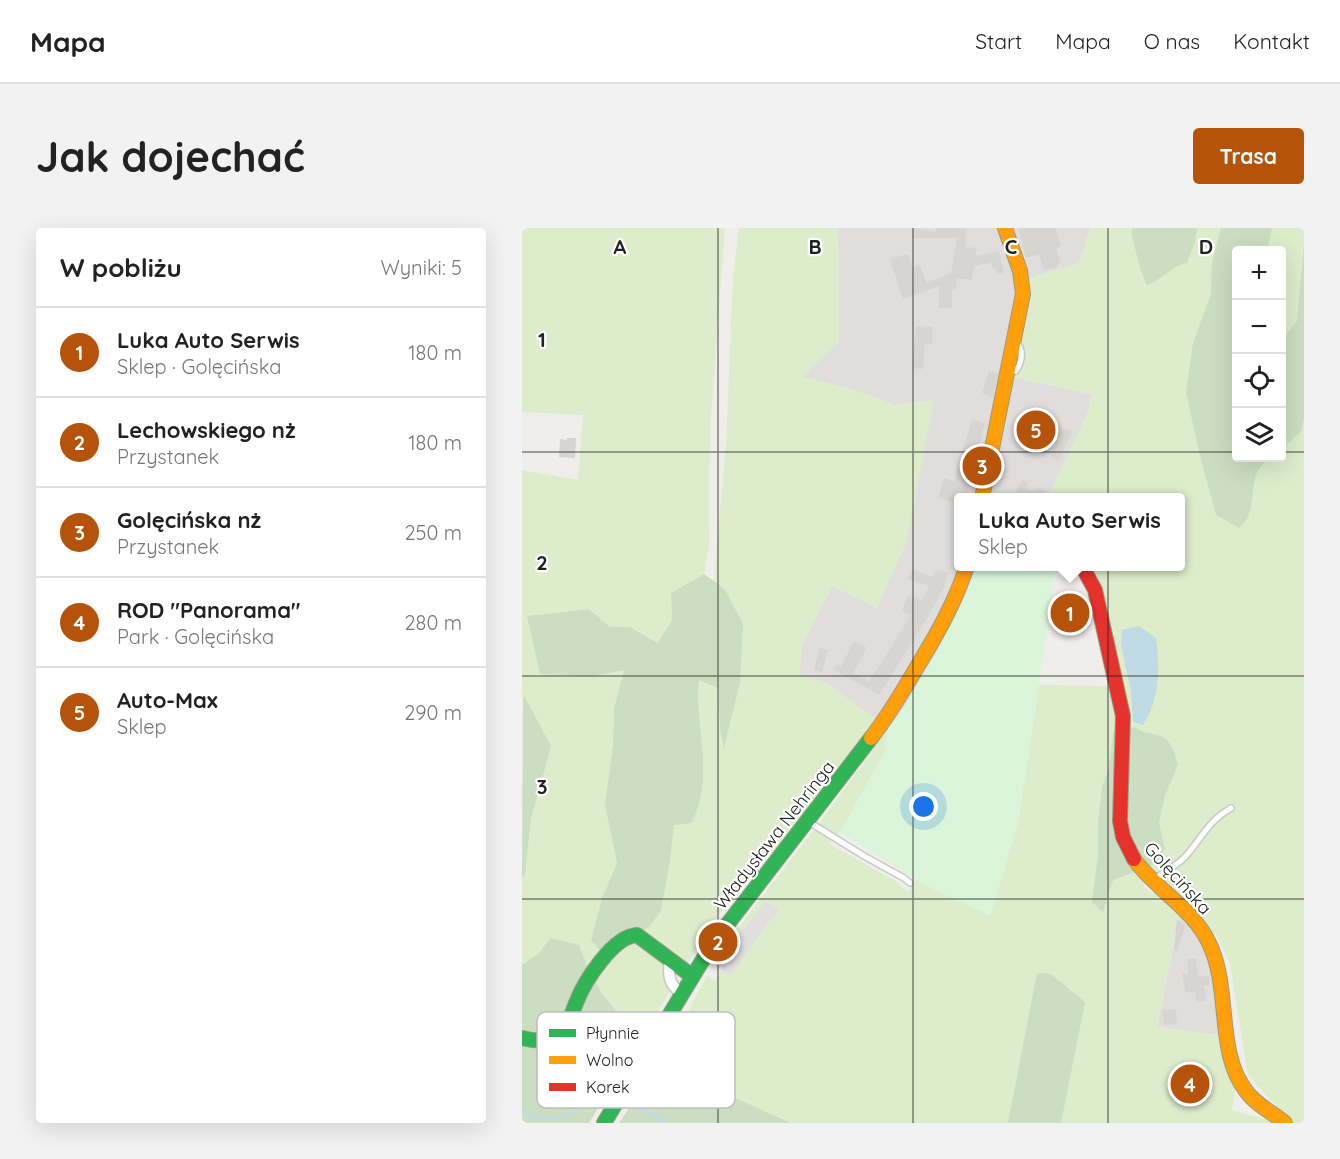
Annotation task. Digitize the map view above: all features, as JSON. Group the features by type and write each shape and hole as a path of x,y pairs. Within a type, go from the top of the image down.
{"street":[{"path":"984,493 1022,303 1022,283 1018,263 1005,228"},
{"name":"Władysława Nehringa","path":"671,1012 732,917 867,745 902,695 951,609 965,571"},
{"name":"Golęcińska","path":"1085,571 1095,590 1123,716 1120,818 1123,838 1130,853 1193,920 1207,939 1218,966 1232,1057 1241,1085 1258,1103 1285,1123"},
{"path":"572,1012 586,982 620,941 629,935 638,935 692,976"},
{"path":"670,960 668,972 670,983 682,993"},
{"name":"Władysława Nehringa","path":"604,1123 613,1108"}],"lane":[{"path":"1153,880 1175,866 1188,854 1211,823 1231,808"},
{"path":"808,821 904,878 910,884"}],"shaded area":[{"path":"838,228 1090,228 1079,263 1029,278 1030,301 1013,377 1092,394 1087,415 1050,493 954,493 954,571 973,571 963,600 938,650 905,706 888,729 827,683 799,675 802,645 832,586 877,607 934,400 895,405 851,389 802,377 839,342"},
{"path":"765,901 779,909 730,976 716,965"},
{"path":"1180,913 1204,945 1214,966 1224,1036 1157,1027"}],"green space":[{"path":"522,228 725,228 710,430 709,546 704,574 671,593 672,620 659,643 630,627 610,627 589,609 527,616 593,676 624,669 614,708 613,744 605,805 617,863 602,898 591,939 661,911 674,825 703,771 698,679 718,688 720,729 724,747 732,718 724,588 714,580 726,442 733,277 739,228 838,228 839,342 802,377 851,389 895,405 934,400 906,544 877,608 832,586 802,646 799,675 827,683 877,720 746,885 718,915 657,1012 617,1012 590,973 550,938 539,953 522,965 522,878 525,874 531,819 550,746 522,695 522,470 578,480 583,415 522,412"},
{"path":"1090,228 1304,228 1304,1123 1292,1123 1248,1075 1230,963 1215,934 1211,934 1132,849 1109,626 1099,579 1092,571 1185,571 1185,493 1050,493 1087,415 1092,394 1013,377 1030,301 1029,278 1079,263"},
{"path":"1133,228 1197,228 1195,242 1187,263 1147,285 1131,232"},
{"path":"1221,228 1272,228 1268,246 1232,246 1232,462 1265,462 1255,478 1248,517 1239,528 1216,515 1186,392 1193,343 1211,294 1212,263"},
{"path":"1304,244 1304,419 1301,432 1286,445 1286,335 1297,321"},
{"path":"973,571 1054,571 1018,823 990,916 927,886 840,832 885,752 888,729 905,706 938,650 963,600"},
{"path":"704,574 724,588 743,624 740,682 724,749 720,729 718,688 699,680 702,789 691,823 674,825 661,911 649,927 622,938 601,951 591,940 602,898 617,863 605,805 613,744 614,708 624,670 593,676 540,674 527,616 589,609 610,627 630,627 658,643 672,620 671,593"},
{"path":"1039,685 1110,686 1117,725 1114,784 1144,887 1152,893 1159,892 1180,913 1157,1027 1224,1036 1224,1048 1221,1049 1221,1055 1227,1055 1235,1093 1232,1110 1279,1123 791,1123 735,1098 735,1012 688,1012 707,976 715,981 722,970 730,976 779,909 765,901 716,965 711,963 820,822 888,729 885,752 840,832 828,843 897,882 908,892 916,879 990,916 1018,823"},
{"path":"523,694 551,746 531,819 525,874 522,878"},
{"path":"1135,727 1166,739 1174,751 1178,765 1165,795 1159,823 1165,849 1156,864 1113,880 1103,912 1092,902 1098,856 1098,823 1102,787 1109,768 1113,733"},
{"path":"550,938 579,945 590,973 617,1012 537,1012 537,1108 598,1108 589,1123 522,1123 522,965 539,953"},
{"path":"1037,973 1051,974 1085,1002 1061,1123 1008,1123"},
{"path":"735,1098 791,1123 619,1123 629,1108 735,1108"}],"water":[{"path":"1139,626 1156,638 1158,660 1156,694 1143,725 1133,722 1131,691 1121,645 1122,630"}],"building":[{"path":"913,228 936,232 936,228 966,228 965,247 977,248 975,256 999,251 1004,273 997,275 995,268 992,269 992,262 974,266 972,280 957,278 956,290 952,290 952,308 939,308 939,286 903,299 890,259 908,254 912,268 920,265 926,283 951,273 957,238 912,238"},
{"path":"1018,228 1055,228 1061,246 1056,248 1060,263 1058,266 1044,270 1039,254 1026,258"},
{"path":"916,327 933,327 932,344 925,343 923,369 912,368"},
{"path":"989,371 998,373 993,397 982,393"},
{"path":"972,419 985,423 976,454 978,458 975,459 967,493 954,493 954,503 938,498 944,478 954,481"},
{"path":"1051,424 1072,431 1059,461 1050,457 1059,437 1048,433"},
{"path":"567,438 576,438 575,458 559,457 560,439 567,440"},
{"path":"1022,480 1028,483 1026,489 1035,491 1036,487 1045,491 1044,493 1016,493"},
{"path":"912,569 932,577 937,570 948,573 943,589 927,618 879,695 834,670 837,664 841,667 854,641 867,648 853,673 869,682 911,615 902,612 908,595 922,600 929,586 908,579"},
{"path":"1075,603 1078,620 1082,620 1085,632 1068,636 1062,606"},
{"path":"820,648 828,650 822,672 814,670"},
{"path":"1177,919 1185,926 1177,951 1174,950"},
{"path":"1187,959 1196,959 1198,977 1209,976 1210,985 1204,985 1206,1001 1196,1002 1195,991 1186,993 1182,974 1188,974"},
{"path":"1176,1009 1177,1024 1164,1025 1163,1010"}],"waterway":[{"path":"522,1113 543,1118 558,1118 580,1108"},
{"path":"638,1108 650,1113 664,1123"}],"traffic: fast":[{"path":"671,1012 713,943 871,738"},
{"path":"572,1012 580,994 600,962 609,951 628,937 637,935 692,976"},
{"path":"522,1038 537,1041"},
{"path":"604,1123 613,1108"}],"traffic: slow":[{"path":"983,493 1023,294 1020,271 1005,228"},
{"path":"871,738 884,721 938,630 965,571"},
{"path":"1134,859 1152,880 1193,918 1208,941 1220,978 1230,1057 1236,1075 1250,1096 1285,1123"}],"traffic: jam":[{"path":"1085,571 1095,590 1123,716 1120,821 1123,837 1134,859"}],"place":[{"name":"Auto-Max","path":"1036,430"},
{"name":"Golęcińska nż","path":"982,466"},
{"name":"Luka Auto Serwis","path":"1070,613"},
{"name":"Lechowskiego nż","path":"718,942"},
{"name":"ROD \"Panorama\"","path":"1190,1084"}]}
